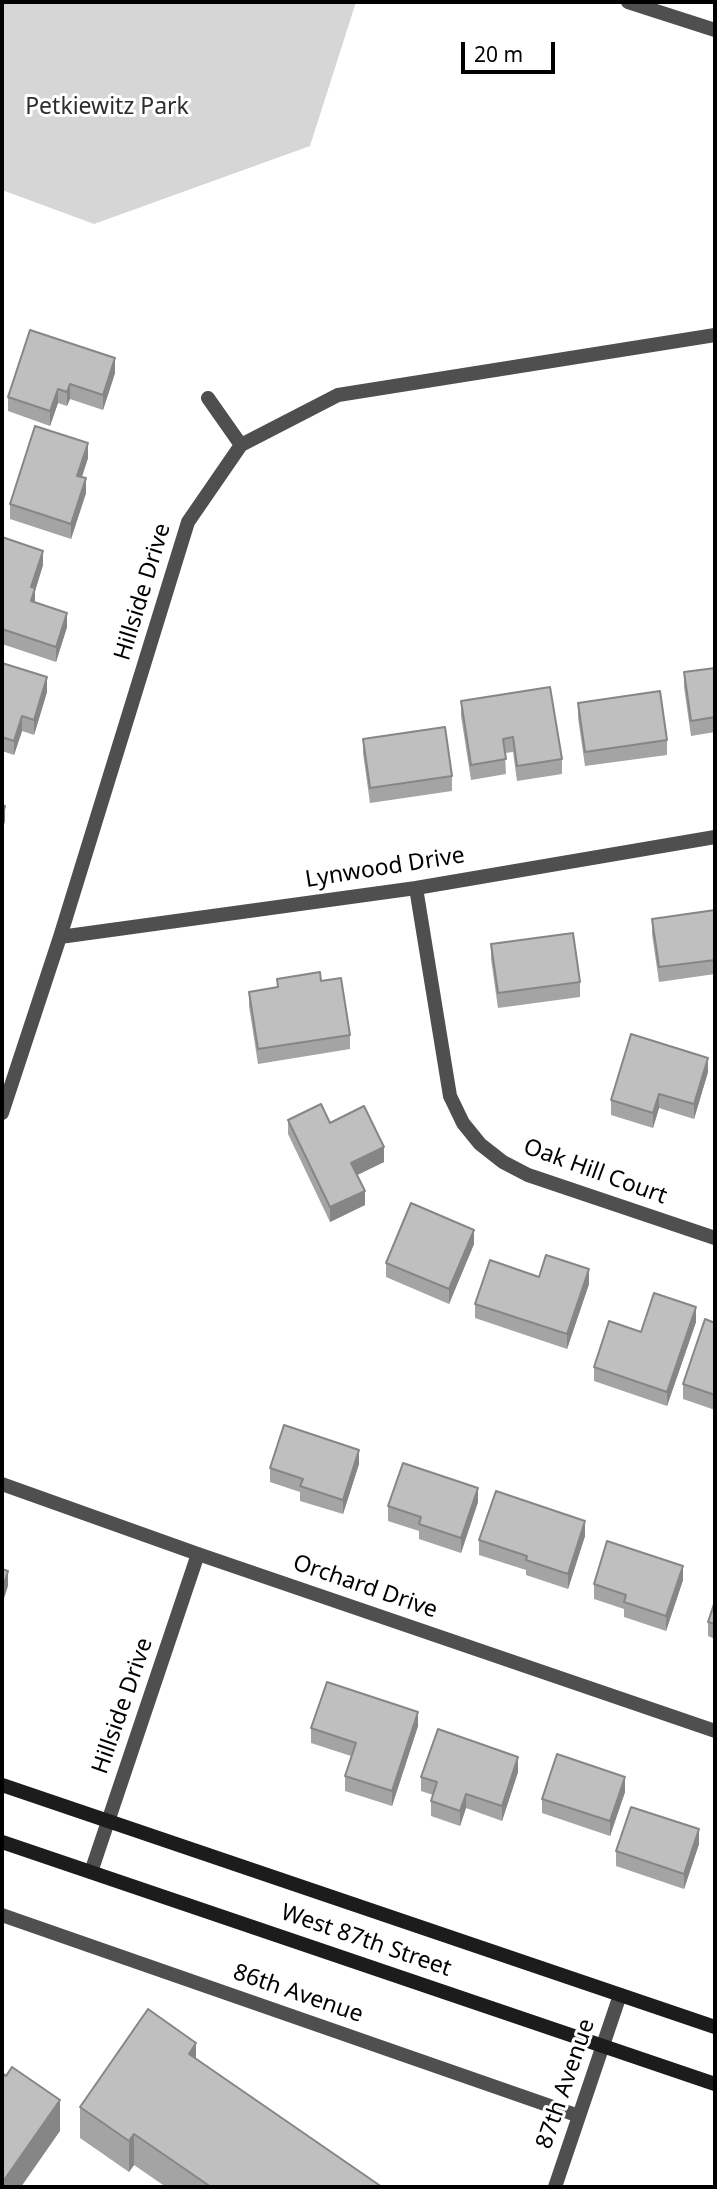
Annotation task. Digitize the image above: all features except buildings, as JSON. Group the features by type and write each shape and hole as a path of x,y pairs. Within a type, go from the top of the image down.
{"main road":[{"name":"West 87th Street","path":"2,1786 715,2028"},
{"name":"West 87th Street","path":"2,1842 715,2084"}],"street":[{"path":"628,2 715,30"},
{"name":"Hillside Drive","path":"2,1113 60,937 188,522 241,445 338,395 715,335"},
{"path":"208,398 241,445"},
{"name":"Lynwood Drive","path":"60,937 416,888 715,837"},
{"name":"Oak Hill Court","path":"416,888 450,1096 463,1123 480,1144 503,1162 528,1175 715,1238"},
{"name":"Orchard Drive","path":"2,1484 715,1731"},
{"name":"Hillside Drive","path":"91,1872 198,1554"},
{"name":"86th Avenue","path":"2,1915 579,2116"},
{"name":"87th Avenue","path":"555,2187 620,1995"}],"green space":[{"name":"Petkiewitz Park","path":"2,2 356,2 310,146 94,224 2,190"}]}
